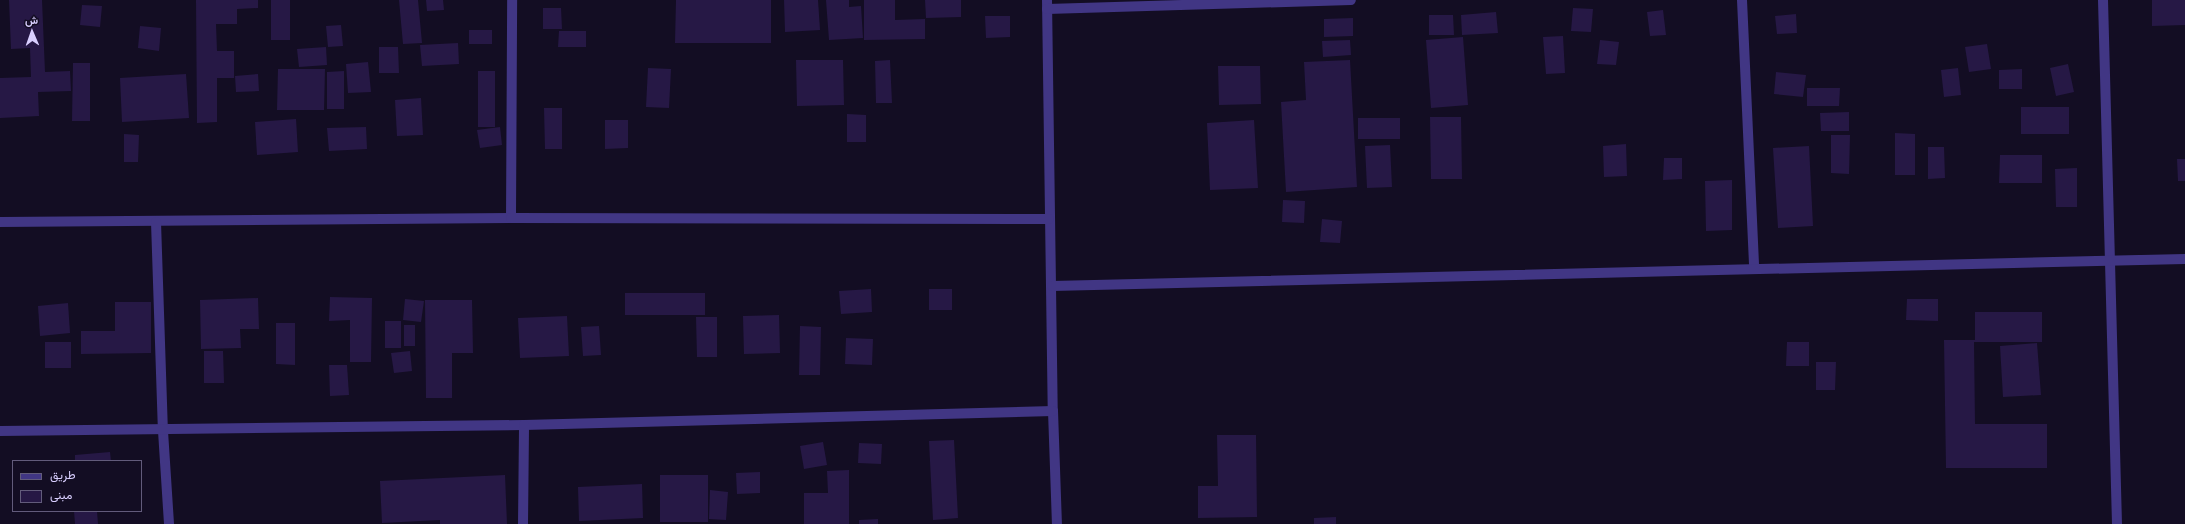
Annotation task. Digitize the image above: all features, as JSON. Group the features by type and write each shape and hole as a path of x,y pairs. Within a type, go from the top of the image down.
{"street":[{"path":"511,218 512,0"},
{"path":"1057,524 1053,411 1052,286 1049,219 1047,4 1351,0"},
{"path":"1742,0 1754,268"},
{"path":"2103,0 2117,524"},
{"path":"0,222 156,222 511,218 1049,219"},
{"path":"156,222 163,431 170,524"},
{"path":"1052,286 1754,268 2185,259"},
{"path":"0,431 163,431 524,425 1053,411"},
{"path":"523,524 524,425"}],"building":[{"path":"9,0 42,0 45,72 70,71 71,91 38,92 39,116 0,118 0,78 31,77 30,48 11,49"},
{"path":"196,0 258,0 258,8 237,9 237,24 216,24 217,51 234,51 234,78 217,78 217,122 197,123"},
{"path":"271,0 290,0 290,40 271,40"},
{"path":"399,0 418,0 422,43 403,44"},
{"path":"426,0 443,0 444,10 427,11"},
{"path":"676,0 771,0 771,43 675,43"},
{"path":"784,0 818,0 820,30 785,32"},
{"path":"826,0 849,0 849,7 861,6 863,38 829,40"},
{"path":"864,0 895,0 895,20 925,19 925,39 864,40"},
{"path":"925,0 961,0 961,17 926,18"},
{"path":"2152,0 2185,0 2185,25 2152,26"},
{"path":"82,5 102,6 100,27 80,25"},
{"path":"543,8 561,8 562,29 543,29"},
{"path":"1573,8 1593,9 1591,32 1571,31"},
{"path":"1663,10 1666,35 1650,36 1647,12"},
{"path":"1496,12 1498,33 1462,35 1461,15"},
{"path":"1796,14 1797,33 1777,34 1775,16"},
{"path":"1429,15 1453,15 1454,35 1429,35"},
{"path":"985,16 1010,16 1010,37 986,38"},
{"path":"1353,18 1353,36 1324,37 1324,19"},
{"path":"341,25 343,46 328,47 326,26"},
{"path":"140,26 161,28 159,51 138,48"},
{"path":"469,30 492,30 492,44 469,44"},
{"path":"559,31 586,31 586,47 558,47"},
{"path":"1563,36 1565,73 1546,74 1543,37"},
{"path":"1463,37 1468,105 1431,108 1426,40"},
{"path":"1350,40 1351,55 1323,57 1322,41"},
{"path":"1600,40 1619,42 1616,65 1597,64"},
{"path":"458,43 459,64 422,66 420,45"},
{"path":"1987,44 1991,69 1969,72 1965,47"},
{"path":"326,47 327,65 299,67 297,49"},
{"path":"379,47 398,47 399,73 379,73"},
{"path":"796,60 843,60 844,105 797,106"},
{"path":"890,60 892,103 876,103 875,61"},
{"path":"1350,60 1357,187 1286,192 1281,102 1306,100 1304,62"},
{"path":"368,62 371,92 348,93 346,64"},
{"path":"73,63 90,63 90,121 72,121"},
{"path":"2068,64 2074,92 2056,96 2050,68"},
{"path":"1218,66 1260,66 1261,104 1219,105"},
{"path":"648,68 671,69 669,108 646,107"},
{"path":"1958,68 1961,95 1944,97 1941,70"},
{"path":"278,69 325,69 324,110 277,110"},
{"path":"2022,69 2022,89 1999,89 1999,70"},
{"path":"344,71 344,109 327,109 327,72"},
{"path":"478,71 495,71 495,127 478,127"},
{"path":"1776,72 1806,75 1803,97 1774,94"},
{"path":"186,74 189,118 122,122 120,78"},
{"path":"258,74 259,91 236,92 235,76"},
{"path":"1807,88 1840,88 1839,106 1807,106"},
{"path":"421,98 423,135 397,136 395,100"},
{"path":"2021,107 2069,107 2069,134 2021,134"},
{"path":"544,108 562,108 562,149 545,149"},
{"path":"1849,112 1849,131 1821,131 1820,113"},
{"path":"847,114 866,115 866,142 847,142"},
{"path":"1430,117 1461,117 1462,179 1431,179"},
{"path":"1358,118 1400,118 1400,139 1358,139"},
{"path":"296,119 298,152 257,155 255,122"},
{"path":"605,120 628,120 628,148 605,149"},
{"path":"1254,120 1258,188 1210,190 1207,123"},
{"path":"366,127 367,149 329,151 327,128"},
{"path":"500,127 502,145 480,148 477,130"},
{"path":"1895,133 1915,134 1915,175 1895,175"},
{"path":"124,134 139,135 138,162 124,162"},
{"path":"1831,135 1850,135 1849,174 1831,173"},
{"path":"1626,144 1627,176 1604,177 1603,146"},
{"path":"1390,145 1392,187 1367,188 1365,146"},
{"path":"1809,146 1813,226 1778,228 1773,148"},
{"path":"1928,147 1944,147 1945,178 1928,179"},
{"path":"2000,155 2042,155 2042,183 1999,183"},
{"path":"1664,158 1682,158 1682,179 1663,180"},
{"path":"2177,159 2185,159 2185,181 2178,181"},
{"path":"2077,168 2077,207 2056,207 2055,169"},
{"path":"1732,180 1732,230 1706,231 1705,181"},
{"path":"1283,200 1305,201 1304,223 1282,222"},
{"path":"1322,219 1342,221 1340,243 1320,242"},
{"path":"871,289 872,312 841,314 839,291"},
{"path":"929,289 952,289 952,310 929,310"},
{"path":"625,293 705,293 705,315 625,315"},
{"path":"330,297 372,298 371,362 350,362 350,320 329,321"},
{"path":"258,298 259,329 240,329 241,348 201,349 200,300"},
{"path":"405,299 424,301 421,322 403,320"},
{"path":"1907,299 1938,299 1938,321 1906,320"},
{"path":"425,300 472,300 473,353 452,353 452,398 426,398"},
{"path":"115,302 151,302 151,353 81,354 81,331 115,331"},
{"path":"68,303 70,333 40,336 38,306"},
{"path":"1975,312 2042,312 2042,342 1974,342 1975,424 2047,424 2047,468 1946,468 1944,340 1975,340"},
{"path":"779,315 780,353 744,354 743,316"},
{"path":"567,316 569,356 520,358 518,318"},
{"path":"696,317 717,317 717,357 697,357"},
{"path":"385,321 401,321 401,348 385,348"},
{"path":"276,323 295,323 295,365 276,364"},
{"path":"404,325 415,325 415,346 404,346"},
{"path":"599,326 601,355 583,356 581,327"},
{"path":"800,326 821,327 820,375 799,375"},
{"path":"846,338 873,339 872,365 845,364"},
{"path":"45,342 71,342 71,368 45,368"},
{"path":"1787,342 1809,342 1809,366 1786,366"},
{"path":"2037,343 2041,395 2003,397 2000,346"},
{"path":"204,351 223,351 224,383 204,383"},
{"path":"410,351 412,371 394,373 391,353"},
{"path":"1816,362 1836,362 1835,390 1816,390"},
{"path":"329,365 347,365 349,395 330,396"},
{"path":"1217,435 1256,435 1257,517 1198,518 1198,486 1218,486"},
{"path":"954,440 958,518 933,520 929,441"},
{"path":"823,442 827,465 804,469 800,446"},
{"path":"859,443 882,444 881,464 858,463"},
{"path":"110,452 111,460 75,460 75,455"},
{"path":"849,470 849,524 804,524 804,493 828,493 827,471"},
{"path":"760,472 760,493 737,494 736,473"},
{"path":"505,475 507,524 440,524 440,520 382,523 380,481"},
{"path":"660,475 708,475 708,522 660,522"},
{"path":"642,484 643,518 579,521 578,487"},
{"path":"710,490 728,492 726,520 709,519"},
{"path":"74,512 97,512 98,524 75,524"},
{"path":"1336,517 1336,524 1314,524 1314,518"},
{"path":"878,519 878,524 859,524 859,520"}]}
